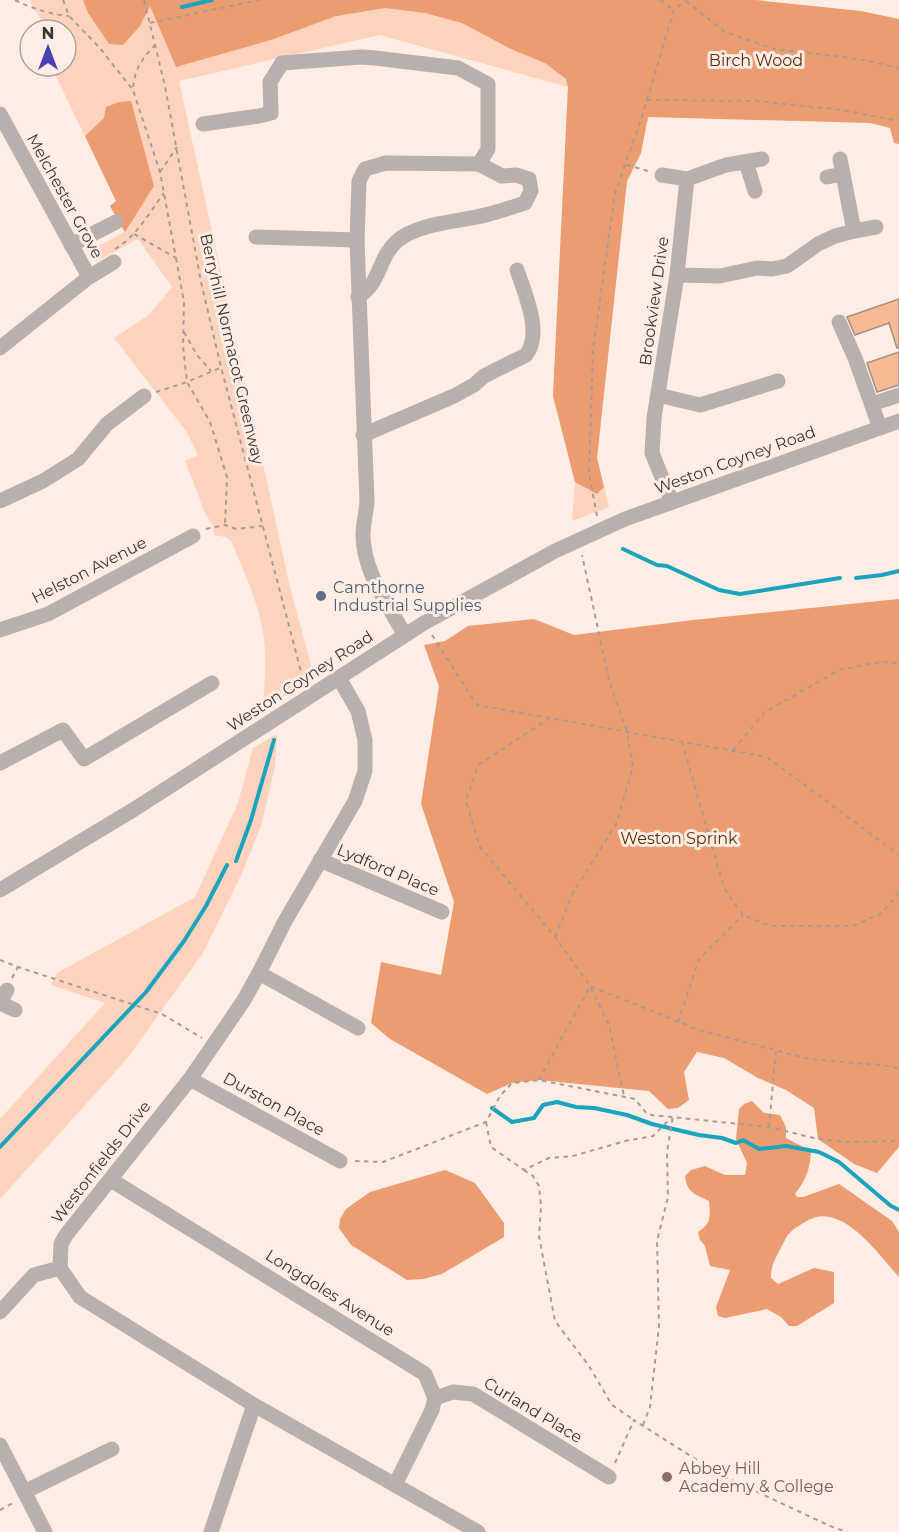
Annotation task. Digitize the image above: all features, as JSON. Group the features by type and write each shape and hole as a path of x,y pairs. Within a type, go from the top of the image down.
{"street":[{"path":"203,124 271,113 270,82 282,63 361,57 458,68 488,84 488,149 479,164"},
{"name":"Melchester Grove","path":"0,114 4,134 89,277"},
{"path":"662,175 687,179 726,165 762,159"},
{"path":"746,162 755,191"},
{"path":"358,297 373,285 386,254 398,240 429,226 489,215 525,203 531,191 529,179 516,175 502,176 479,164 386,163 365,169 359,182 358,297 367,502 363,536 372,575 405,635"},
{"path":"827,177 842,166 855,231"},
{"name":"Brookview Drive","path":"672,502 652,453 658,395 677,275 687,179"},
{"path":"72,245 116,222"},
{"path":"677,275 720,276 757,268 772,269 787,266 818,244 835,236 876,227"},
{"path":"256,237 357,240"},
{"path":"0,348 89,277 114,262"},
{"path":"363,435 454,396 474,385 484,376 526,355 530,350 533,318 517,270"},
{"path":"839,322 855,358 880,428"},
{"path":"658,395 700,405 778,381"},
{"path":"872,404 899,395"},
{"path":"0,501 43,481 78,459 107,424 144,396"},
{"name":"Weston Coyney Road","path":"0,890 133,810 424,623 555,551 672,502 899,421"},
{"name":"Helston Avenue","path":"0,630 48,614 193,536"},
{"name":"Westonfields Drive","path":"60,1268 61,1244 190,1079 244,1000 284,924 355,801 365,771 364,740 358,711 339,678"},
{"path":"0,763 63,730 84,759 212,683"},
{"name":"Lydford Place","path":"320,860 442,912"},
{"path":"260,973 358,1028"},
{"path":"2,999 15,1010"},
{"name":"Durston Place","path":"190,1079 329,1147 340,1161"},
{"name":"Longdoles Avenue","path":"111,1180 422,1371 428,1379 435,1398"},
{"path":"0,1312 34,1275 60,1268 80,1297 254,1405 478,1532"},
{"name":"Curland Place","path":"435,1398 453,1392 473,1394 607,1470"},
{"path":"395,1485 429,1419 435,1398"},
{"path":"211,1532 254,1405"},
{"path":"0,1445 23,1496 45,1532"},
{"path":"23,1496 112,1449"}],"path":[{"path":"15,0 44,12 69,16"},
{"path":"63,0 69,16 99,47 133,90"},
{"name":"Berryhill Normacot Greenway","path":"144,0 177,147 201,282 221,367 305,679 303,700"},
{"path":"150,23 259,0"},
{"path":"660,0 674,10"},
{"path":"601,530 592,497 589,473 593,350 615,194 674,10 687,0 725,32 775,49 859,59 899,68"},
{"path":"155,45 140,61 133,76 133,90 160,172 164,193 184,302 183,345 187,382 210,422 227,477 225,525"},
{"path":"647,100 755,101 843,110 899,121"},
{"path":"160,172 177,147"},
{"path":"626,162 627,165 662,175"},
{"path":"127,242 164,193"},
{"path":"134,234 176,258"},
{"path":"184,332 197,355 212,371"},
{"path":"144,396 187,382 221,367"},
{"path":"193,536 213,526 225,525 236,529 263,526"},
{"path":"555,937 573,893 616,824 633,767 627,732 609,680 579,540"},
{"path":"424,623 477,705 767,757 899,855"},
{"path":"732,751 765,712 838,670 880,662 899,663"},
{"path":"550,718 478,765 466,801 480,847 555,937 590,986 609,1025 624,1097"},
{"path":"682,742 724,888 743,915 770,926 853,926 882,913 899,893"},
{"path":"677,1023 699,959 743,915"},
{"path":"0,960 162,1014 212,1045"},
{"path":"590,986 677,1023 809,1059 889,1066 899,1069"},
{"path":"539,1080 590,986"},
{"path":"769,1127 776,1050"},
{"path":"847,1532 719,1474 612,1405 589,1366 555,1321 539,1236 541,1206 539,1186 533,1176 491,1147 486,1122 500,1096 512,1083 539,1080 635,1099 647,1114 769,1127 845,1142 899,1141"},
{"path":"524,1170 549,1158 573,1156 626,1140 653,1136 673,1116"},
{"path":"643,1425 650,1407 660,1326 657,1241 668,1197 667,1152 673,1116"},
{"path":"340,1161 383,1162 486,1122"},
{"path":"607,1470 634,1420"},
{"path":"0,1510 23,1496"}],"shaded area":[{"path":"32,0 644,0 648,117 641,153 627,181 597,458 609,507 572,521 575,482 553,396 568,87 380,35 179,81 290,587 313,673 263,705 265,653 258,610 231,541 214,535 213,526 205,513 185,461 198,455 186,431 114,338 150,314 172,287 138,239 96,262 90,251 124,232 110,206 116,201 57,78 78,78 78,18 40,18 30,2"},
{"path":"277,734 275,766 262,823 243,871 203,953 126,1060 0,1199 0,1119 105,1003 51,985 57,973 195,897 238,803 253,748"}],"green space":[{"name":"Birch Wood","path":"83,0 756,0 861,11 899,19 899,144 894,143 890,128 870,123 648,117 641,153 627,181 597,458 604,487 597,494 575,482 553,396 568,87 566,79 545,63 513,50 462,23 425,13 385,8 336,16 271,40 176,67 150,6 140,26 123,45 109,44 88,13"},
{"path":"131,101 154,186 125,232 110,206 116,201 85,136 104,118 106,107 119,102"},
{"name":"Weston Sprink","path":"899,599 899,1147 877,1173 854,1164 818,1139 814,1108 786,1090 758,1078 724,1058 697,1052 684,1072 689,1100 678,1108 668,1109 649,1091 539,1080 512,1083 487,1094 390,1039 371,1023 381,962 441,975 454,902 421,804 439,686 424,645 445,641 468,626 534,619 574,635 693,620"},
{"path":"752,1101 764,1113 780,1115 786,1127 786,1138 811,1151 807,1174 795,1194 797,1197 839,1184 892,1221 899,1232 899,1277 857,1232 831,1217 818,1217 805,1222 791,1232 775,1259 771,1278 778,1284 814,1268 834,1272 834,1303 797,1326 789,1326 781,1317 767,1309 725,1318 718,1316 716,1307 730,1270 710,1266 705,1246 698,1232 706,1226 709,1219 709,1201 692,1192 686,1182 685,1176 691,1170 705,1166 725,1175 745,1175 747,1163 736,1139 739,1109"},
{"path":"445,1170 475,1183 504,1223 504,1237 442,1274 407,1280 351,1245 339,1228 340,1219 346,1209 370,1192"}],"building":[{"path":"899,299 899,348 897,348 889,323 855,335 847,317"},
{"path":"899,352 899,385 877,392 867,363"}],"waterway":[{"path":"182,7 212,0"},
{"path":"623,549 719,590 740,594 840,578"},
{"path":"856,578 899,571"},
{"path":"236,861 251,820 274,740"},
{"path":"0,1147 146,992 184,941 206,906 227,865"},
{"path":"492,1108 512,1122 534,1118 543,1105 557,1102 627,1115 652,1124 736,1143 743,1140 759,1149 786,1146 819,1152 839,1162 891,1206 899,1210"}],"place":[{"name":"Camthorne Industrial Supplies","path":"321,596"},
{"name":"Abbey Hill Academy & College","path":"667,1477"}]}
